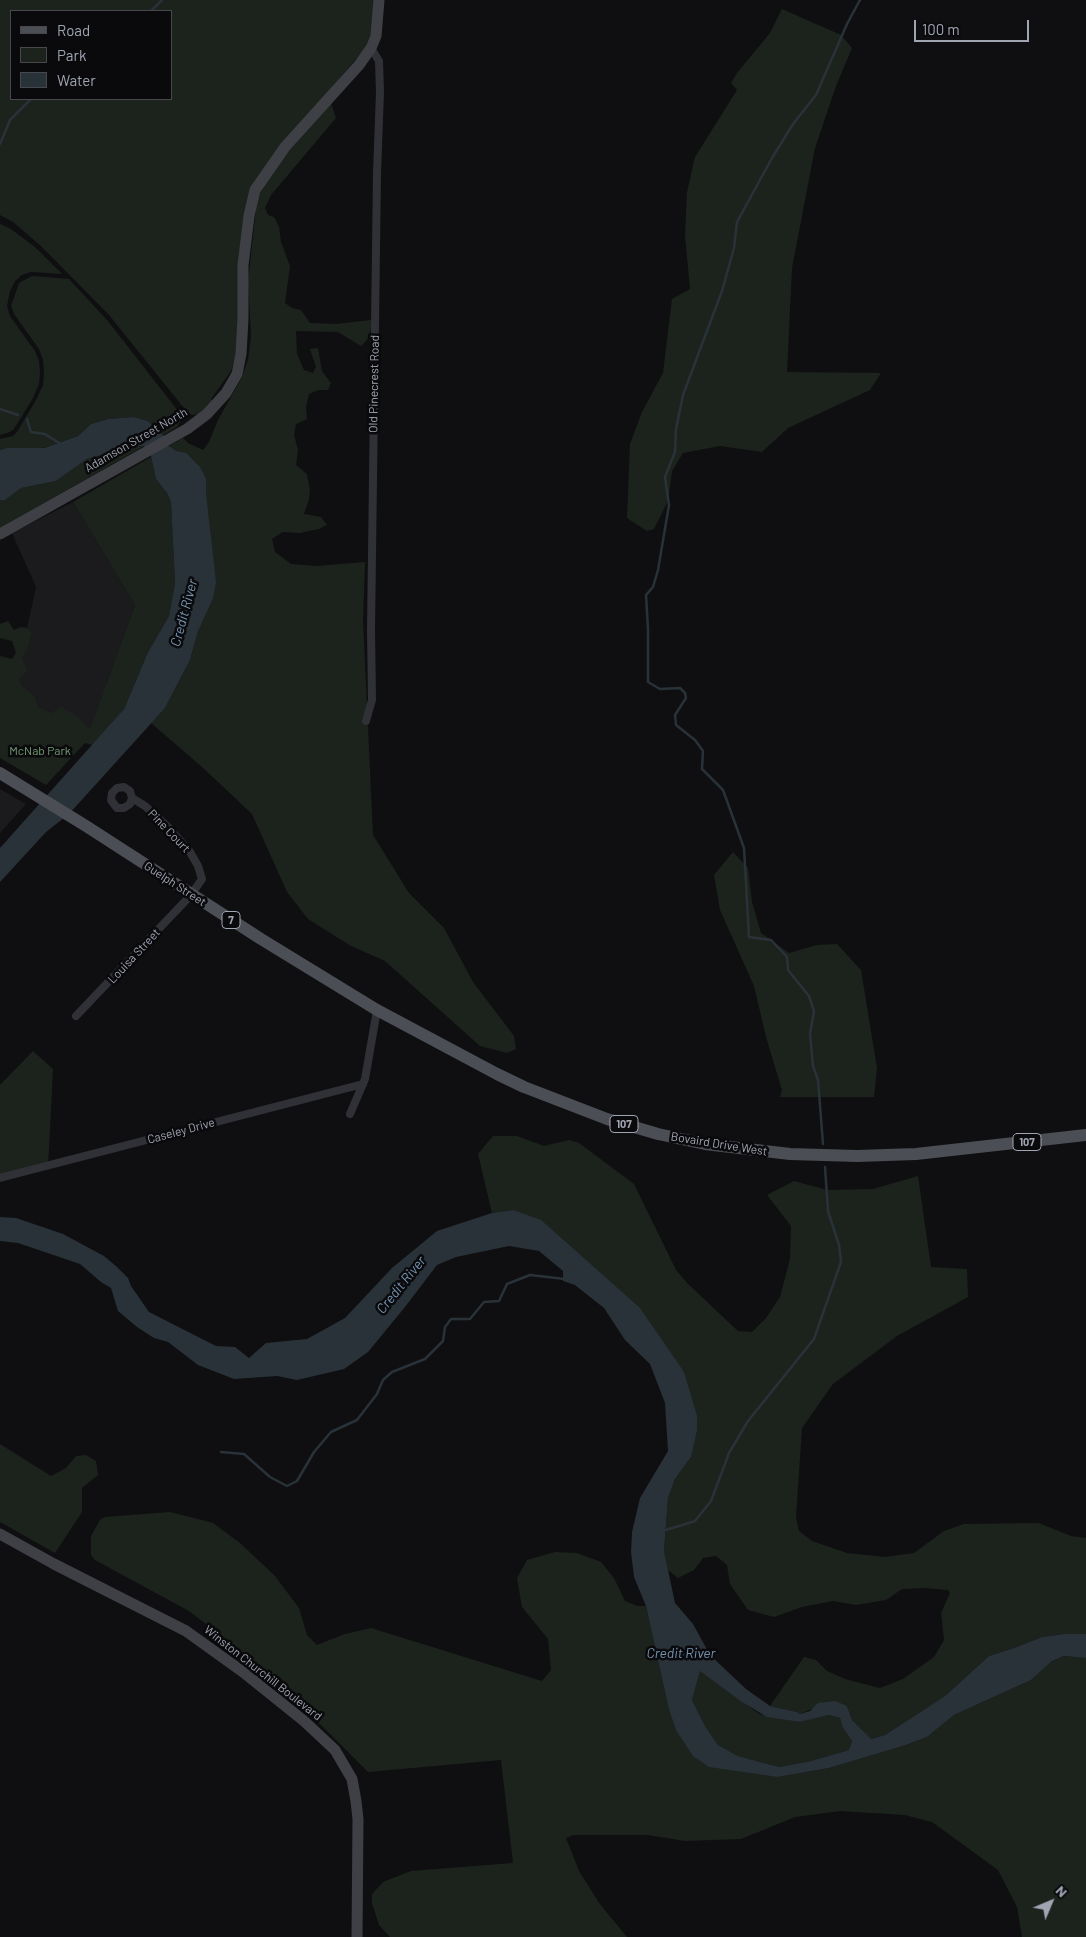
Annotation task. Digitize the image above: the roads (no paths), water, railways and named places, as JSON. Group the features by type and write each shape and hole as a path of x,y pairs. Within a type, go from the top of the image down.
{"main road":[{"path":"371,48 376,36 379,0"},
{"name":"Adamson Street North","path":"0,534 174,436 202,418 229,389 237,374 240,362 243,338 242,265 255,190 285,147 359,65 371,48"},
{"name":"Guelph Street","path":"0,773 76,819 191,895 377,1010"},
{"name":"Bovaird Drive West","path":"377,1010 467,1060 524,1087 607,1119 658,1134 726,1147 790,1154 857,1156 968,1150 1086,1136"},
{"name":"Winston Churchill Boulevard","path":"0,1534 54,1564 186,1631 251,1678 311,1727 335,1750 352,1779 356,1800 358,1819 357,1937"}],"street":[{"name":"Old Pinecrest Road","path":"366,722 372,700 371,630 377,172 380,92 378,61 371,48"},
{"name":"Pine Court","path":"132,798 145,806 169,828 190,852 198,866 202,879 191,895"},
{"name":"Louisa Street","path":"76,1016 191,895"},
{"path":"350,1114 363,1084 377,1010"},
{"name":"Caseley Drive","path":"0,1178 363,1084"}],"water":[{"name":"Credit River","path":"134,417 148,421 163,435 169,446 176,451 186,453 200,467 206,479 216,582 213,598 198,631 190,660 165,708 69,814 46,832 0,882 0,848 124,709 148,652 169,616 175,583 171,502 167,493 156,479 150,452 144,446 134,446 87,459 56,481 21,488 5,500 0,500 0,450 7,448 44,448 78,436 91,424 108,419"},
{"name":"Credit River","path":"513,1210 541,1220 640,1308 684,1372 697,1416 697,1430 691,1457 675,1479 668,1498 664,1551 675,1603 693,1624 710,1655 746,1689 770,1706 800,1714 810,1711 818,1703 835,1701 847,1706 852,1720 871,1739 885,1735 945,1696 989,1656 1042,1637 1086,1634 1086,1658 1064,1656 1052,1661 1031,1680 954,1715 927,1737 829,1768 778,1777 709,1767 693,1756 676,1730 669,1710 646,1606 634,1577 631,1552 632,1532 640,1498 668,1451 665,1403 650,1364 625,1340 604,1308 575,1285 563,1281 563,1271 539,1251 509,1246 456,1257 437,1265 368,1352 344,1369 297,1380 277,1376 234,1379 198,1365 168,1342 154,1338 137,1327 118,1311 111,1288 80,1264 18,1243 0,1241 0,1217 16,1218 63,1234 104,1256 117,1267 128,1278 131,1286 149,1312 216,1346 235,1347 249,1358 266,1343 307,1339 345,1318 392,1268 437,1231 492,1213","holes":["700,1671 742,1702 767,1717 800,1722 829,1715 840,1718 842,1726 852,1741 849,1750 811,1761 779,1767 738,1756 718,1745 705,1726 692,1700"]}],"waterway":[{"path":"152,10 162,0"},
{"path":"823,1144 818,1080 813,1066 810,1034 814,1011 809,996 788,970 787,957 771,940 749,937 744,848 723,790 702,769 703,751 695,740 676,725 675,715 686,698 685,693 680,688 660,689 648,682 646,595 653,587 658,570 669,505 665,477 675,452 676,429 683,395 722,291 734,248 737,222 793,124 816,95 847,24 860,0"},
{"path":"0,144 10,120 30,100"},
{"path":"0,409 18,415"},
{"path":"27,419 31,432 45,434 59,443"},
{"path":"666,1530 695,1521 711,1501 729,1453 748,1421 814,1339 841,1262 839,1245 828,1211 825,1167"},
{"path":"221,1452 244,1454 270,1477 287,1486 297,1481 314,1452 331,1432 357,1420 377,1394 383,1380 392,1372 425,1359 443,1341 445,1327 451,1319 470,1319 484,1302 499,1301 507,1284 530,1275 565,1279"}],"park label":[{"name":"McNab Park","path":"40,751"}]}
